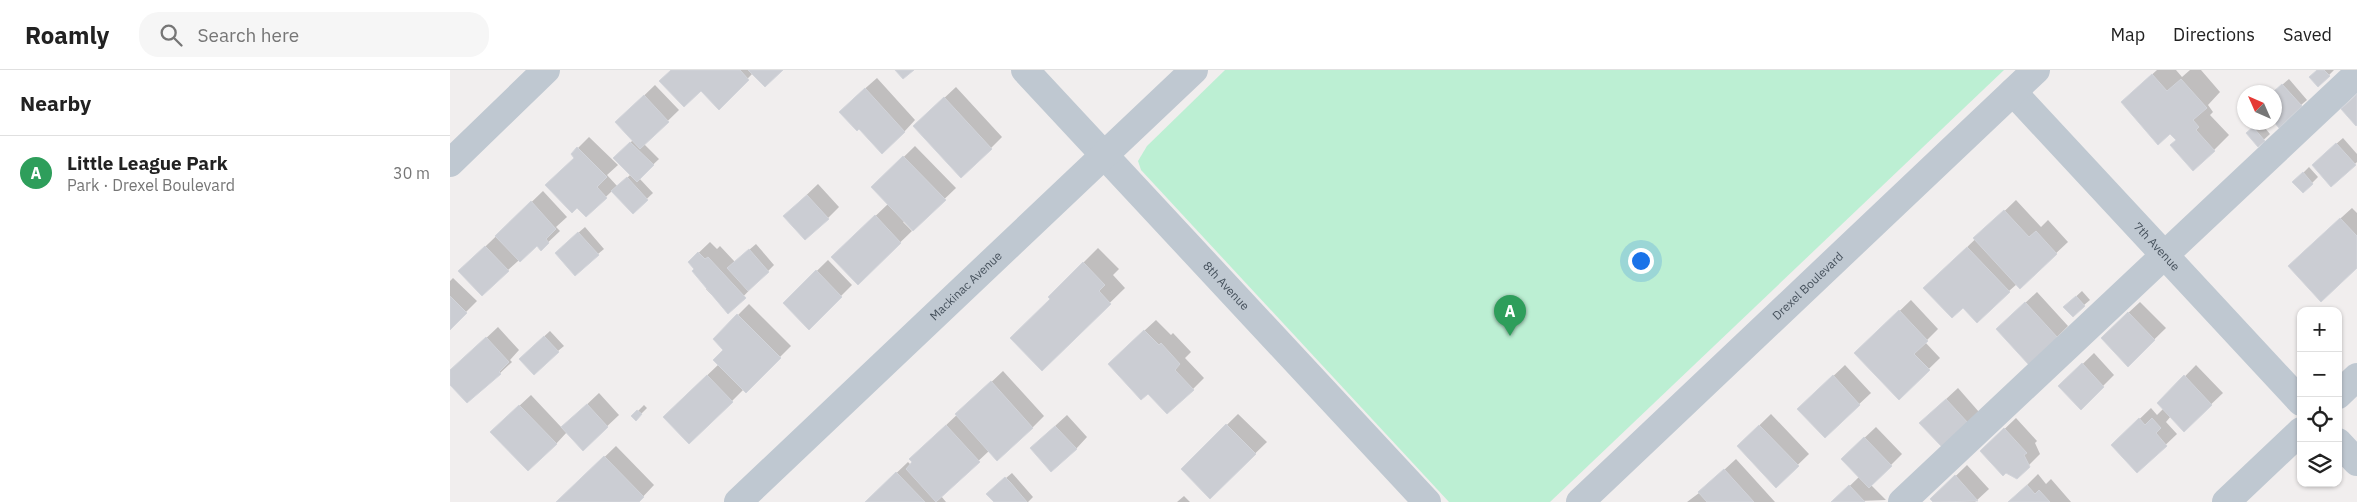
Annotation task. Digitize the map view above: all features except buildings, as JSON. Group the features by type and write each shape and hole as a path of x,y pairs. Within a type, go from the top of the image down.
{"street":[{"path":"450,163 546,70"},
{"name":"8th Avenue","path":"1025,70 1427,502"},
{"name":"Mackinac Avenue","path":"738,502 1194,70"},
{"name":"Drexel Boulevard","path":"1580,502 2036,70"},
{"path":"1902,502 2357,74"},
{"name":"7th Avenue","path":"2013,92 2297,398"},
{"path":"2342,391 2357,378"},
{"path":"2226,502 2297,435"},
{"path":"2342,446 2357,462"}],"green space":[{"path":"1225,70 2004,70 1550,502 1449,502 1141,170 1138,161 1147,146"}],"place":[{"name":"Little League Park","path":"1510,336"}]}
